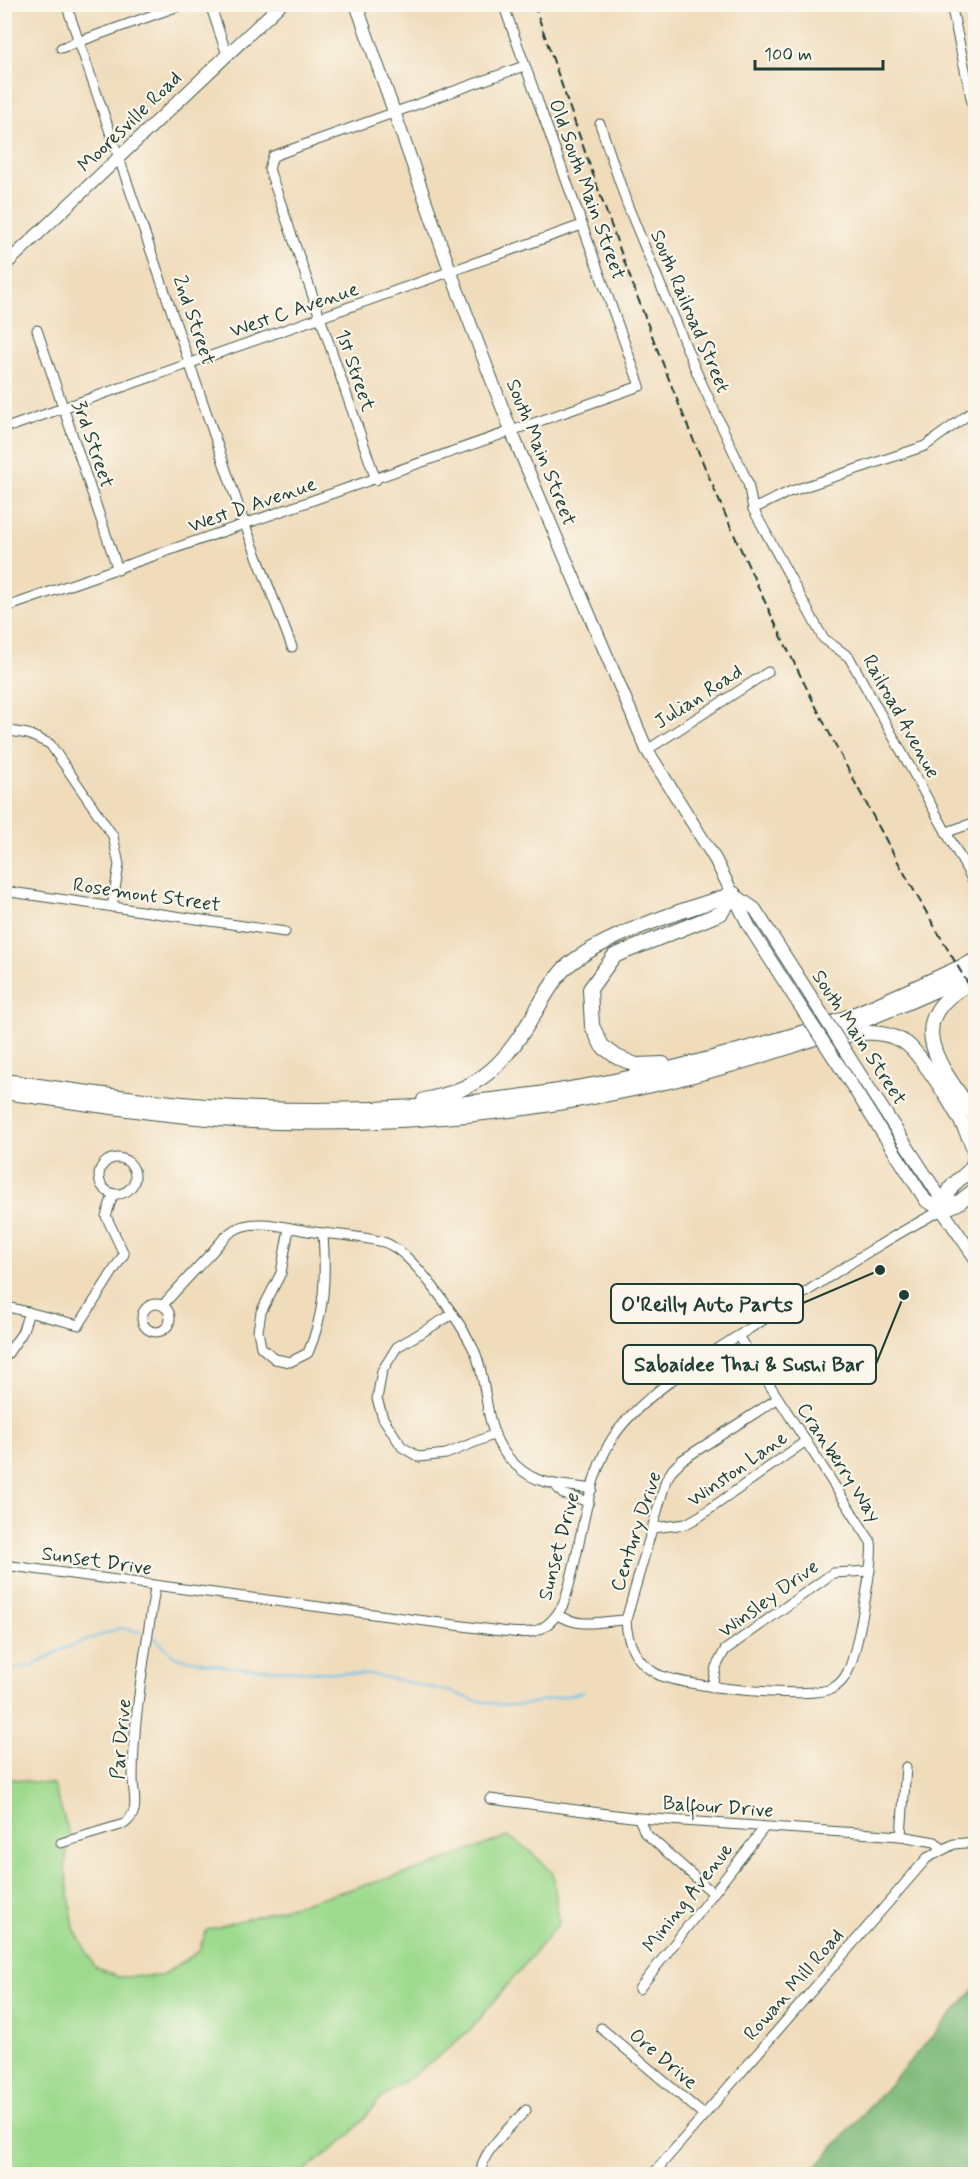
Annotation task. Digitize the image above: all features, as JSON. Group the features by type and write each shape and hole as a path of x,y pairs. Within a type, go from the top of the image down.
{"highway":[{"path":"734,894 721,913 614,956 590,989 589,1008 592,1026 602,1046 617,1057 636,1065 657,1066 755,1052 791,1053 848,1035 867,1032 886,1035 906,1042 920,1058 974,1143 975,1158 970,1172 951,1187 942,1210"},
{"path":"154,1101 193,1099 326,1104 404,1102 440,1097 463,1090 498,1067 564,970 582,955 604,942 734,894"},
{"path":"4,1081 154,1101 255,1109 323,1111 455,1106 582,1088 755,1052 842,1019 975,960"},
{"path":"4,1092 200,1117 254,1121 339,1122 497,1113 621,1093 896,1008 975,971"},
{"path":"975,980 954,991 944,1001 934,1015 930,1034 932,1049 975,1118"},
{"path":"942,1210 958,1203 975,1189"}],"main road":[{"name":"Mooresville Road","path":"7,264 281,4"},
{"name":"South Main Street","path":"356,4 451,273 512,433 647,750 734,894 750,928 798,1003 926,1202 942,1210"},
{"name":"South Main Street","path":"734,894 755,909 938,1194 942,1210 975,1259"}],"street":[{"name":"2nd Street","path":"66,4 245,525 292,647"},
{"path":"62,48 184,4"},
{"path":"210,4 227,55"},
{"name":"Old South Main Street","path":"503,4 640,386"},
{"path":"951,4 975,120"},
{"path":"393,113 524,66"},
{"name":"1st Street","path":"376,480 319,320 269,169 273,156 393,113"},
{"name":"South Railroad Street","path":"600,124 627,204 697,373 748,483 753,509"},
{"name":"West C Avenue","path":"12,426 319,320 582,225"},
{"path":"4,245 7,264"},
{"name":"3rd Street","path":"37,330 118,570"},
{"name":"West D Avenue","path":"4,608 512,433 640,386"},
{"path":"753,509 789,492 925,446 975,409"},
{"name":"Railroad Avenue","path":"753,509 823,638 849,657 975,886"},
{"name":"Julian Road","path":"647,750 768,672"},
{"path":"4,730 28,734 50,744 113,836 119,865 112,907"},
{"path":"947,832 975,822"},
{"name":"Rosemont Street","path":"4,891 285,932"},
{"path":"122,1158 133,1167 135,1181 127,1192 113,1195 101,1186 99,1172 108,1160 122,1158"},
{"path":"4,1306 79,1325 123,1254 106,1216 113,1195"},
{"name":"Sunset Drive","path":"4,1565 154,1587 194,1589 520,1633 541,1629 557,1615 569,1588 592,1489 604,1453 631,1413 738,1336 904,1230 942,1210"},
{"path":"163,1305 232,1231 262,1223 385,1242 403,1254 453,1314 470,1343 481,1371 495,1434 506,1455 534,1477 556,1486 563,1494 589,1502"},
{"path":"289,1228 281,1273 261,1312 260,1322 261,1347 275,1359 290,1362 308,1353 316,1334 324,1295 323,1234"},
{"path":"4,1359 22,1333 28,1312"},
{"path":"453,1314 397,1347 382,1371 377,1399 383,1418 402,1447 419,1457 446,1454 495,1434"},
{"name":"Cranberry Way","path":"626,1620 628,1640 635,1654 648,1668 666,1678 712,1687 809,1694 825,1692 839,1684 852,1662 873,1554 871,1542 738,1336"},
{"name":"Century Drive","path":"626,1620 666,1480 673,1469 682,1460 777,1399"},
{"name":"Winston Lane","path":"653,1528 686,1524 806,1441"},
{"path":"556,1486 568,1485 592,1489"},
{"name":"Winsley Drive","path":"712,1687 716,1667 725,1650 833,1573 870,1570"},
{"name":"Par Drive","path":"61,1843 124,1824 132,1818 135,1807 133,1780 135,1744 154,1587"},
{"path":"557,1615 574,1624 584,1625 626,1620"},
{"path":"901,1836 906,1767"},
{"name":"Balfour Drive","path":"490,1799 639,1818 901,1836 935,1842 941,1848"},
{"path":"639,1818 645,1833 713,1893"},
{"name":"Mining Avenue","path":"639,1989 764,1828"},
{"name":"Rowan Mill Road","path":"653,2175 919,1866 941,1848 975,1842"},
{"name":"Ore Drive","path":"601,2028 704,2115"},
{"path":"482,2175 480,2168 483,2157 526,2110"}],"green space":[{"path":"5,1778 53,1785 69,1833 65,1867 74,1928 95,1967 118,1977 161,1976 198,1952 207,1930 428,1867 508,1836 530,1851 553,1873 559,1923 472,2028 433,2061 382,2097 348,2137 300,2174 5,2174"},
{"path":"975,1988 975,2174 810,2174"}],"waterway":[{"path":"4,1670 32,1666 63,1649 120,1628 141,1632"},
{"path":"153,1636 175,1657 228,1667 375,1675 452,1692 473,1700 503,1705 522,1705 584,1692"}],"railway":[{"path":"534,4 603,204 652,336 733,532 788,651 847,768 976,997"}],"place":[{"name":"O'Reilly Auto Parts","path":"880,1270"},
{"name":"Sabaidee Thai & Sushi Bar","path":"904,1295"}]}
